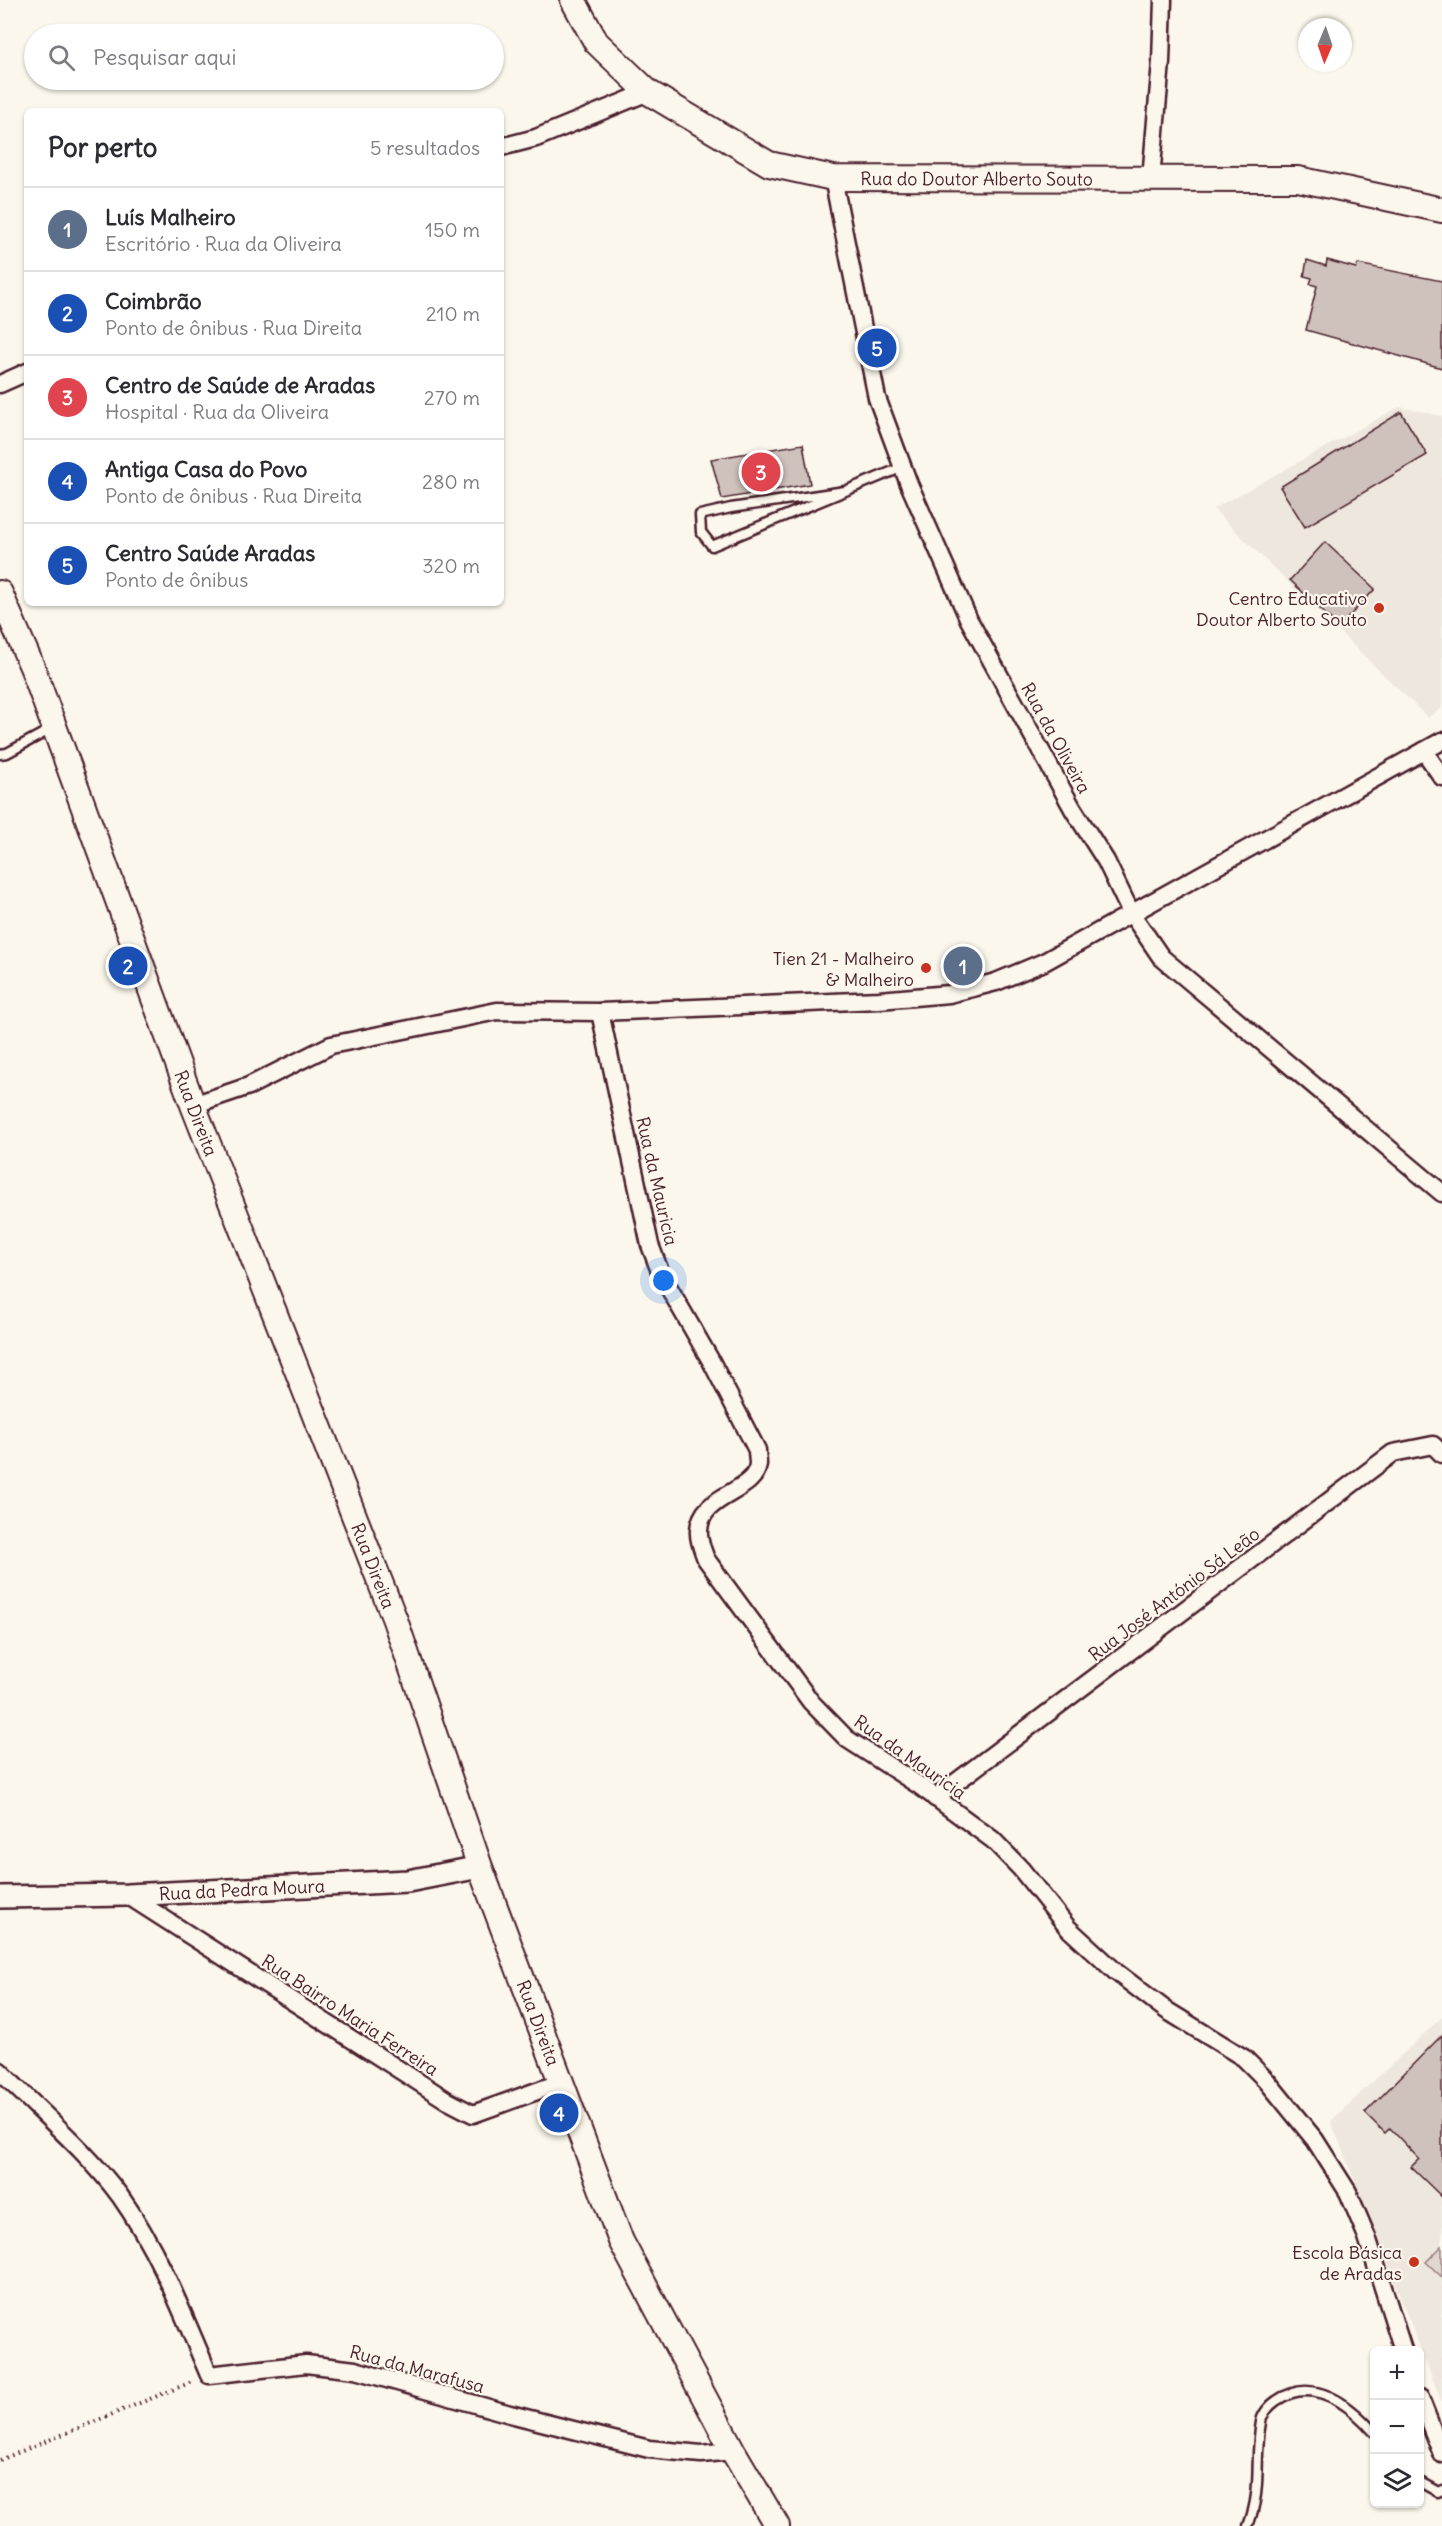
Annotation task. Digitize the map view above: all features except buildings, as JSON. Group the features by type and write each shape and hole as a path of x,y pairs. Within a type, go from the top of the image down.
{"main road":[{"name":"Rua do Doutor Alberto Souto","path":"573,0 596,42 648,92 769,164 833,178 1298,179 1442,210"},
{"name":"Rua Direita","path":"0,593 33,669 193,1104 395,1620 480,1868 621,2241 733,2451 777,2526"}],"street":[{"path":"1151,179 1161,62 1163,0"},
{"path":"504,146 536,138 648,92"},
{"name":"Rua da Oliveira","path":"833,178 877,398 909,484 969,620 1073,809 1106,861 1131,913 1161,957 1442,1193"},
{"path":"0,384 24,373"},
{"path":"193,1104 249,1086 331,1045 497,1011 600,1012 879,1000 949,994 996,982 1044,962 1442,741"},
{"path":"1424,751 1442,777"},
{"name":"Rua da Mauricia","path":"600,1012 650,1245 661,1274 711,1361 757,1450 758,1466 752,1477 740,1487 715,1501 702,1516 698,1533 706,1559 811,1702 847,1739 993,1840 1021,1869 1068,1928 1116,1972 1166,2010 1244,2058 1268,2081 1315,2140 1348,2192 1366,2237 1402,2346"},
{"name":"Rua José António Sá Leão","path":"935,1798 1393,1453 1433,1445 1442,1454"},
{"name":"Rua da Pedra Moura","path":"0,1897 127,1895 408,1881 480,1868"},
{"name":"Rua Bairro Maria Ferreira","path":"127,1895 448,2102 473,2114 562,2082"},
{"path":"0,2071 64,2133 119,2195 158,2255 209,2375"},
{"name":"Rua da Marafusa","path":"209,2375 306,2364 355,2370 510,2414 649,2449 701,2454 733,2451"},
{"path":"1420,2400 1442,2454"}],"lane":[{"path":"845,491 731,508 700,515 701,532 712,546 904,467"},
{"path":"0,754 7,753 55,728"},
{"path":"1248,2526 1257,2498 1261,2420 1270,2405 1285,2395 1301,2391 1319,2391 1339,2400 1358,2414 1370,2428"},
{"path":"1424,2485 1438,2492 1442,2490"}],"path":[{"path":"0,2460 209,2375"}],"shaded area":[{"name":"Centro Educativo Doutor Alberto Souto","path":"1399,407 1442,416 1442,708 1428,718 1213,509"},
{"name":"Escola Básica de Aradas","path":"1442,2017 1442,2403 1424,2357 1424,2346 1420,2346 1331,2121"},
{"path":"1442,2246 1442,2277 1426,2262"}],"place":[{"name":"Centro Saúde Aradas","path":"877,348"},
{"name":"Centro de Saúde de Aradas","path":"761,472"},
{"name":"Centro Educativo Doutor Alberto Souto","path":"1379,608"},
{"name":"Coimbrão","path":"128,966"},
{"name":"Luís Malheiro","path":"963,966"},
{"name":"Tien 21 - Malheiro & Malheiro","path":"926,968"},
{"name":"Antiga Casa do Povo","path":"559,2113"},
{"name":"Escola Básica de Aradas","path":"1414,2262"}]}
